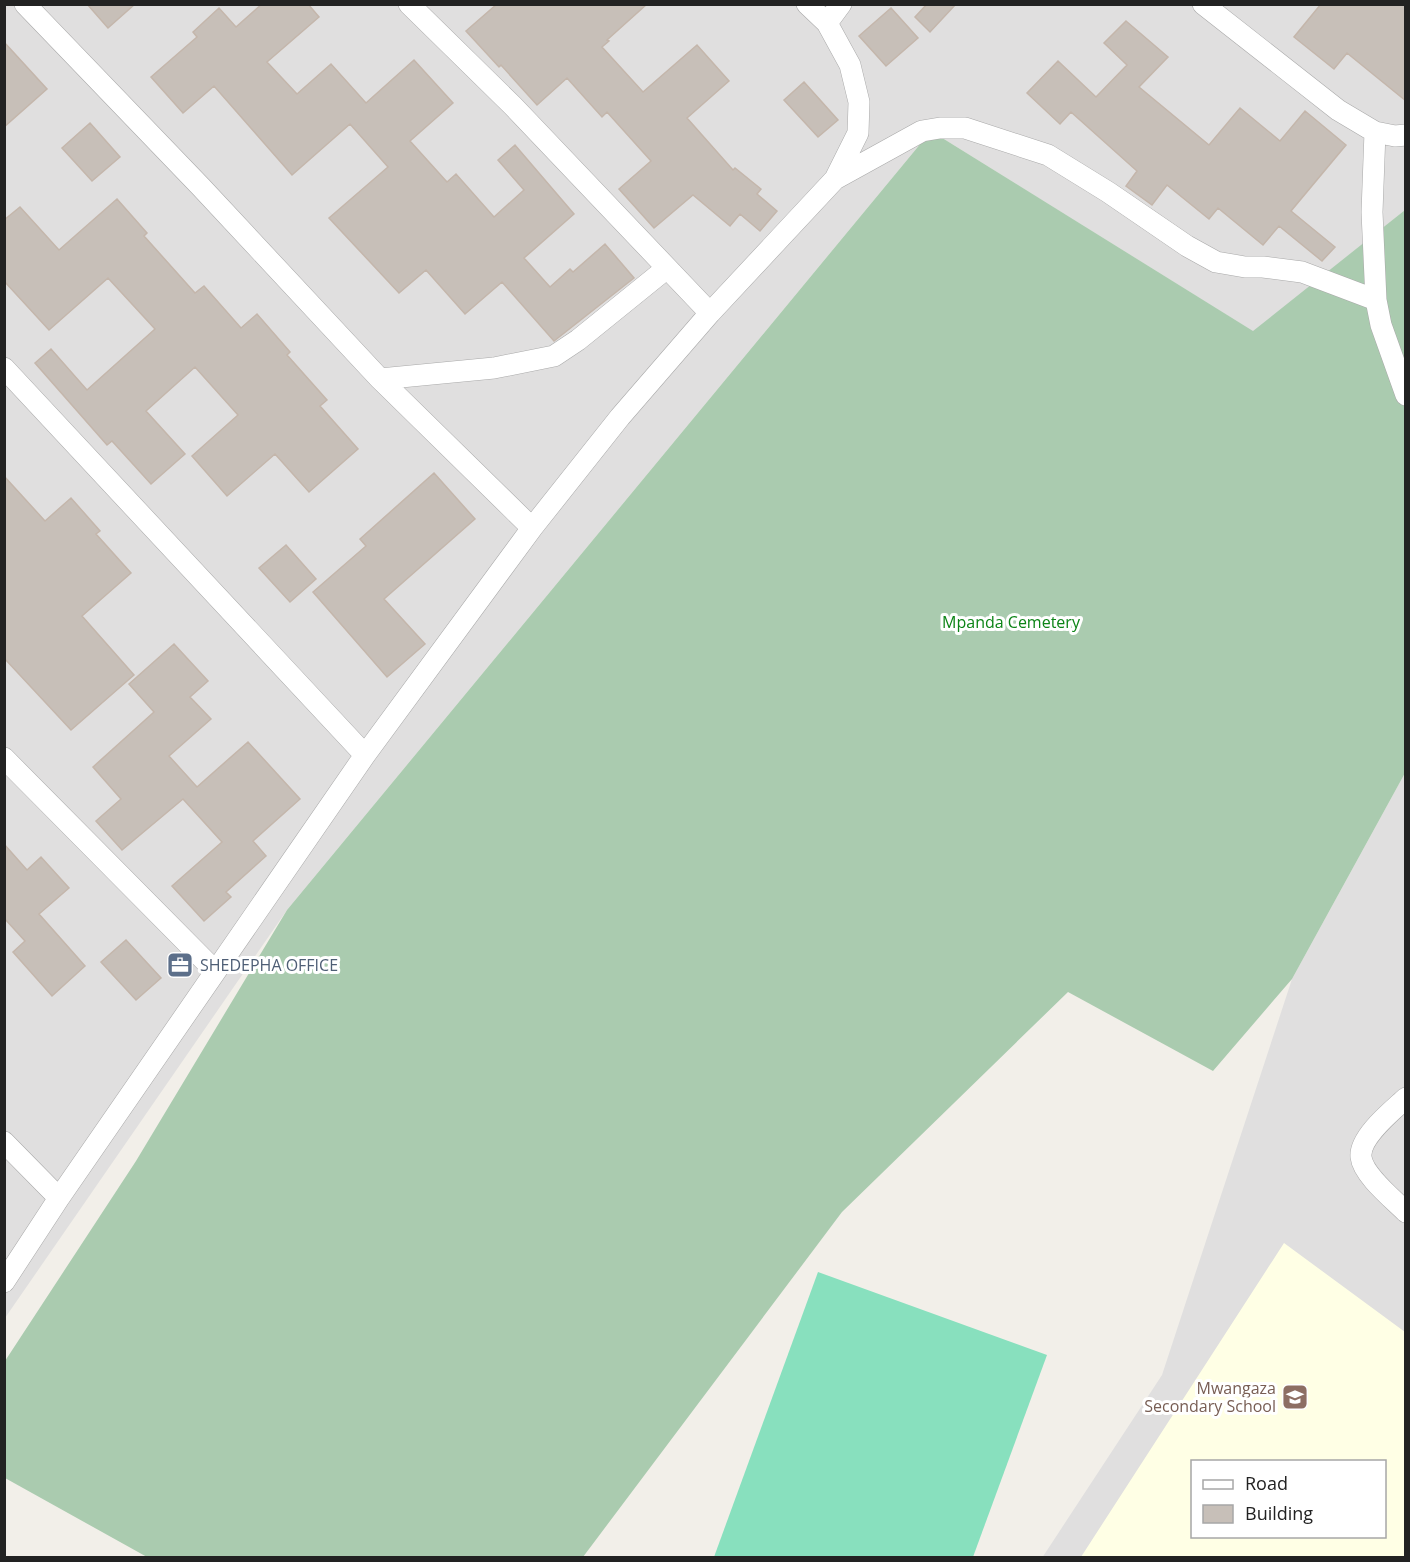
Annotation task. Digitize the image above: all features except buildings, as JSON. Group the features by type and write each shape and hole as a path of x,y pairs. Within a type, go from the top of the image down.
{"street":[{"path":"25,4 201,187 380,380 532,528"},
{"path":"409,4 513,106 710,313"},
{"path":"4,1282 58,1198 365,755 532,528 620,417 710,313 835,179 858,133 859,102 850,65 827,23 807,4"},
{"path":"827,23 842,4"},
{"path":"1203,4 1338,110 1375,132 1406,135"},
{"path":"835,179 922,131 965,128 1047,155 1108,192 1187,246 1216,262 1302,272 1376,300"},
{"path":"1375,132 1371,212 1376,300 1381,325 1406,395"},
{"path":"380,380 494,368 554,356 578,340 667,268"},
{"path":"4,368 365,755"},
{"path":"4,758 215,971"},
{"path":"1406,1098 1370,1134 1364,1144 1361,1157 1365,1168 1378,1184 1406,1212"},
{"path":"4,1142 58,1198"}],"shaded area":[{"path":"5,5 1405,5 1405,210 1254,332 931,131 287,910 5,1318"},
{"path":"1405,773 1405,1557 1042,1558 1162,1375 1292,979"},
{"name":"Mwangaza Secondary School","path":"1284,1243 1405,1332 1405,1557 1081,1557"}],"green space":[{"name":"Mpanda Cemetery","path":"931,131 1253,331 1405,210 1405,773 1292,979 1213,1071 1068,992 842,1212 583,1557 147,1557 5,1478 5,1361 136,1161 287,910"},
{"path":"818,1272 1047,1355 973,1557 714,1557"}],"place":[{"name":"SHEDEPHA OFFICE","path":"180,965"},
{"name":"Mwangaza Secondary School","path":"1295,1397"}]}
